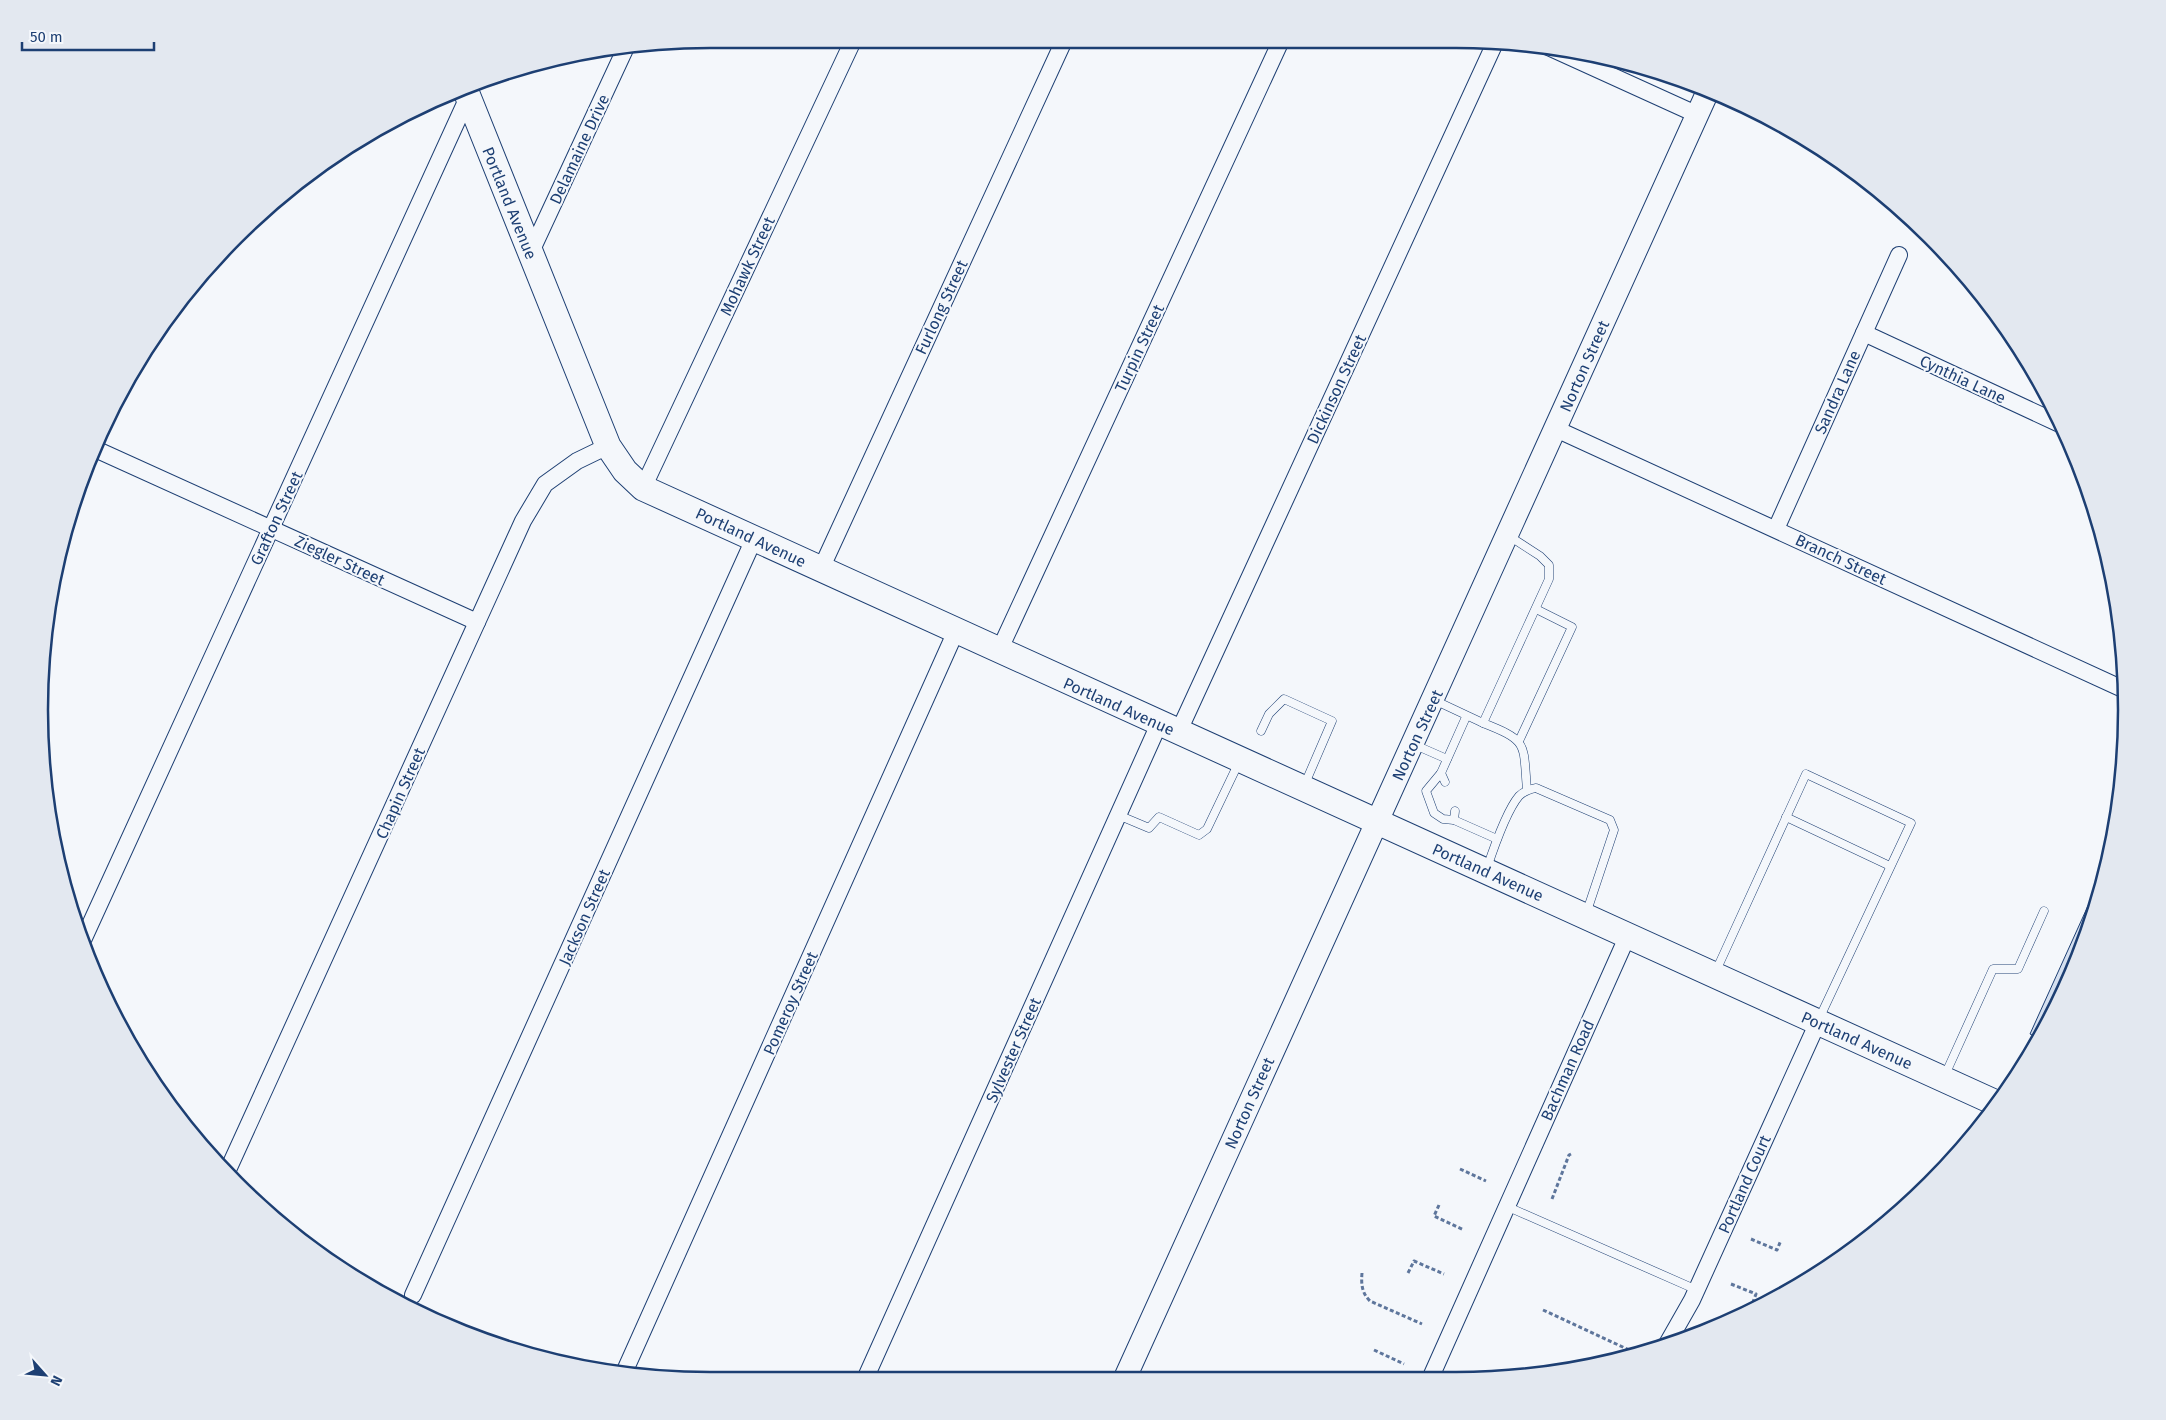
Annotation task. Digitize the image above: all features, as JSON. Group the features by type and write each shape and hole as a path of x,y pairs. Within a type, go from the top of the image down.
{"main road":[{"name":"Portland Avenue","path":"466,94 608,446 625,472 643,488 1991,1101"},
{"name":"Norton Street","path":"1128,1372 1706,96"}],"street":[{"name":"Mohawk Street","path":"643,488 849,48"},
{"name":"Furlong Street","path":"820,570 1060,48"},
{"name":"Turpin Street","path":"999,651 1277,48"},
{"name":"Dickinson Street","path":"1169,728 1492,49"},
{"name":"Delamaine Drive","path":"530,254 623,53"},
{"path":"1575,58 1698,115"},
{"name":"Grafton Street","path":"86,933 465,95"},
{"name":"Sandra Lane","path":"1776,529 1899,255"},
{"name":"Cynthia Lane","path":"1864,334 2051,420"},
{"name":"Branch Street","path":"1556,429 2117,687"},
{"name":"Chapin Street","path":"230,1166 523,520 545,484 577,461 608,446"},
{"name":"Ziegler Street","path":"100,451 477,622"},
{"name":"Jackson Street","path":"414,1295 754,539"},
{"name":"Pomeroy Street","path":"627,1367 956,631"},
{"name":"Sylvester Street","path":"868,1372 1118,816 1169,728"},
{"name":"Bachman Road","path":"1506,1205 1628,935"},
{"name":"Portland Court","path":"1673,1335 1697,1290 1818,1022"},
{"path":"1433,1372 1506,1205"}],"lane":[{"path":"1483,723 1549,579 1549,565 1540,556 1508,535"},
{"path":"1519,741 1572,627 1536,609"},
{"path":"1261,731 1269,714 1284,699 1332,721 1304,787"},
{"path":"1433,700 1466,717 1508,733 1519,741 1523,748 1528,790"},
{"path":"1466,717 1441,773 1426,790 1434,813 1497,839"},
{"path":"1412,744 1447,759"},
{"path":"1118,816 1149,828 1159,817 1199,835 1207,830 1240,760"},
{"path":"1441,773 1445,782"},
{"path":"1714,975 1806,774 1911,823 1818,1022"},
{"path":"1486,871 1497,839 1518,797 1528,790 1536,788 1610,820 1614,830 1585,916"},
{"path":"1454,820 1455,811"},
{"path":"1786,817 1890,866"},
{"path":"1943,1079 1993,969 2018,969 2044,911"},
{"path":"1506,1205 1697,1290"}],"path":[{"path":"1552,1198 1571,1154"},
{"path":"1460,1170 1486,1181"},
{"path":"1439,1206 1434,1216 1464,1230"},
{"path":"1751,1239 1777,1250 1781,1240"},
{"path":"1408,1274 1414,1261 1444,1274"},
{"path":"1362,1273 1361,1283 1364,1296 1370,1301 1422,1324"},
{"path":"1731,1284 1756,1294 1753,1302"},
{"path":"1543,1310 1629,1349"},
{"path":"1374,1350 1404,1364"}],"building":[{"path":"2089,904 2068,964 2033,1035 2030,1034"}]}
